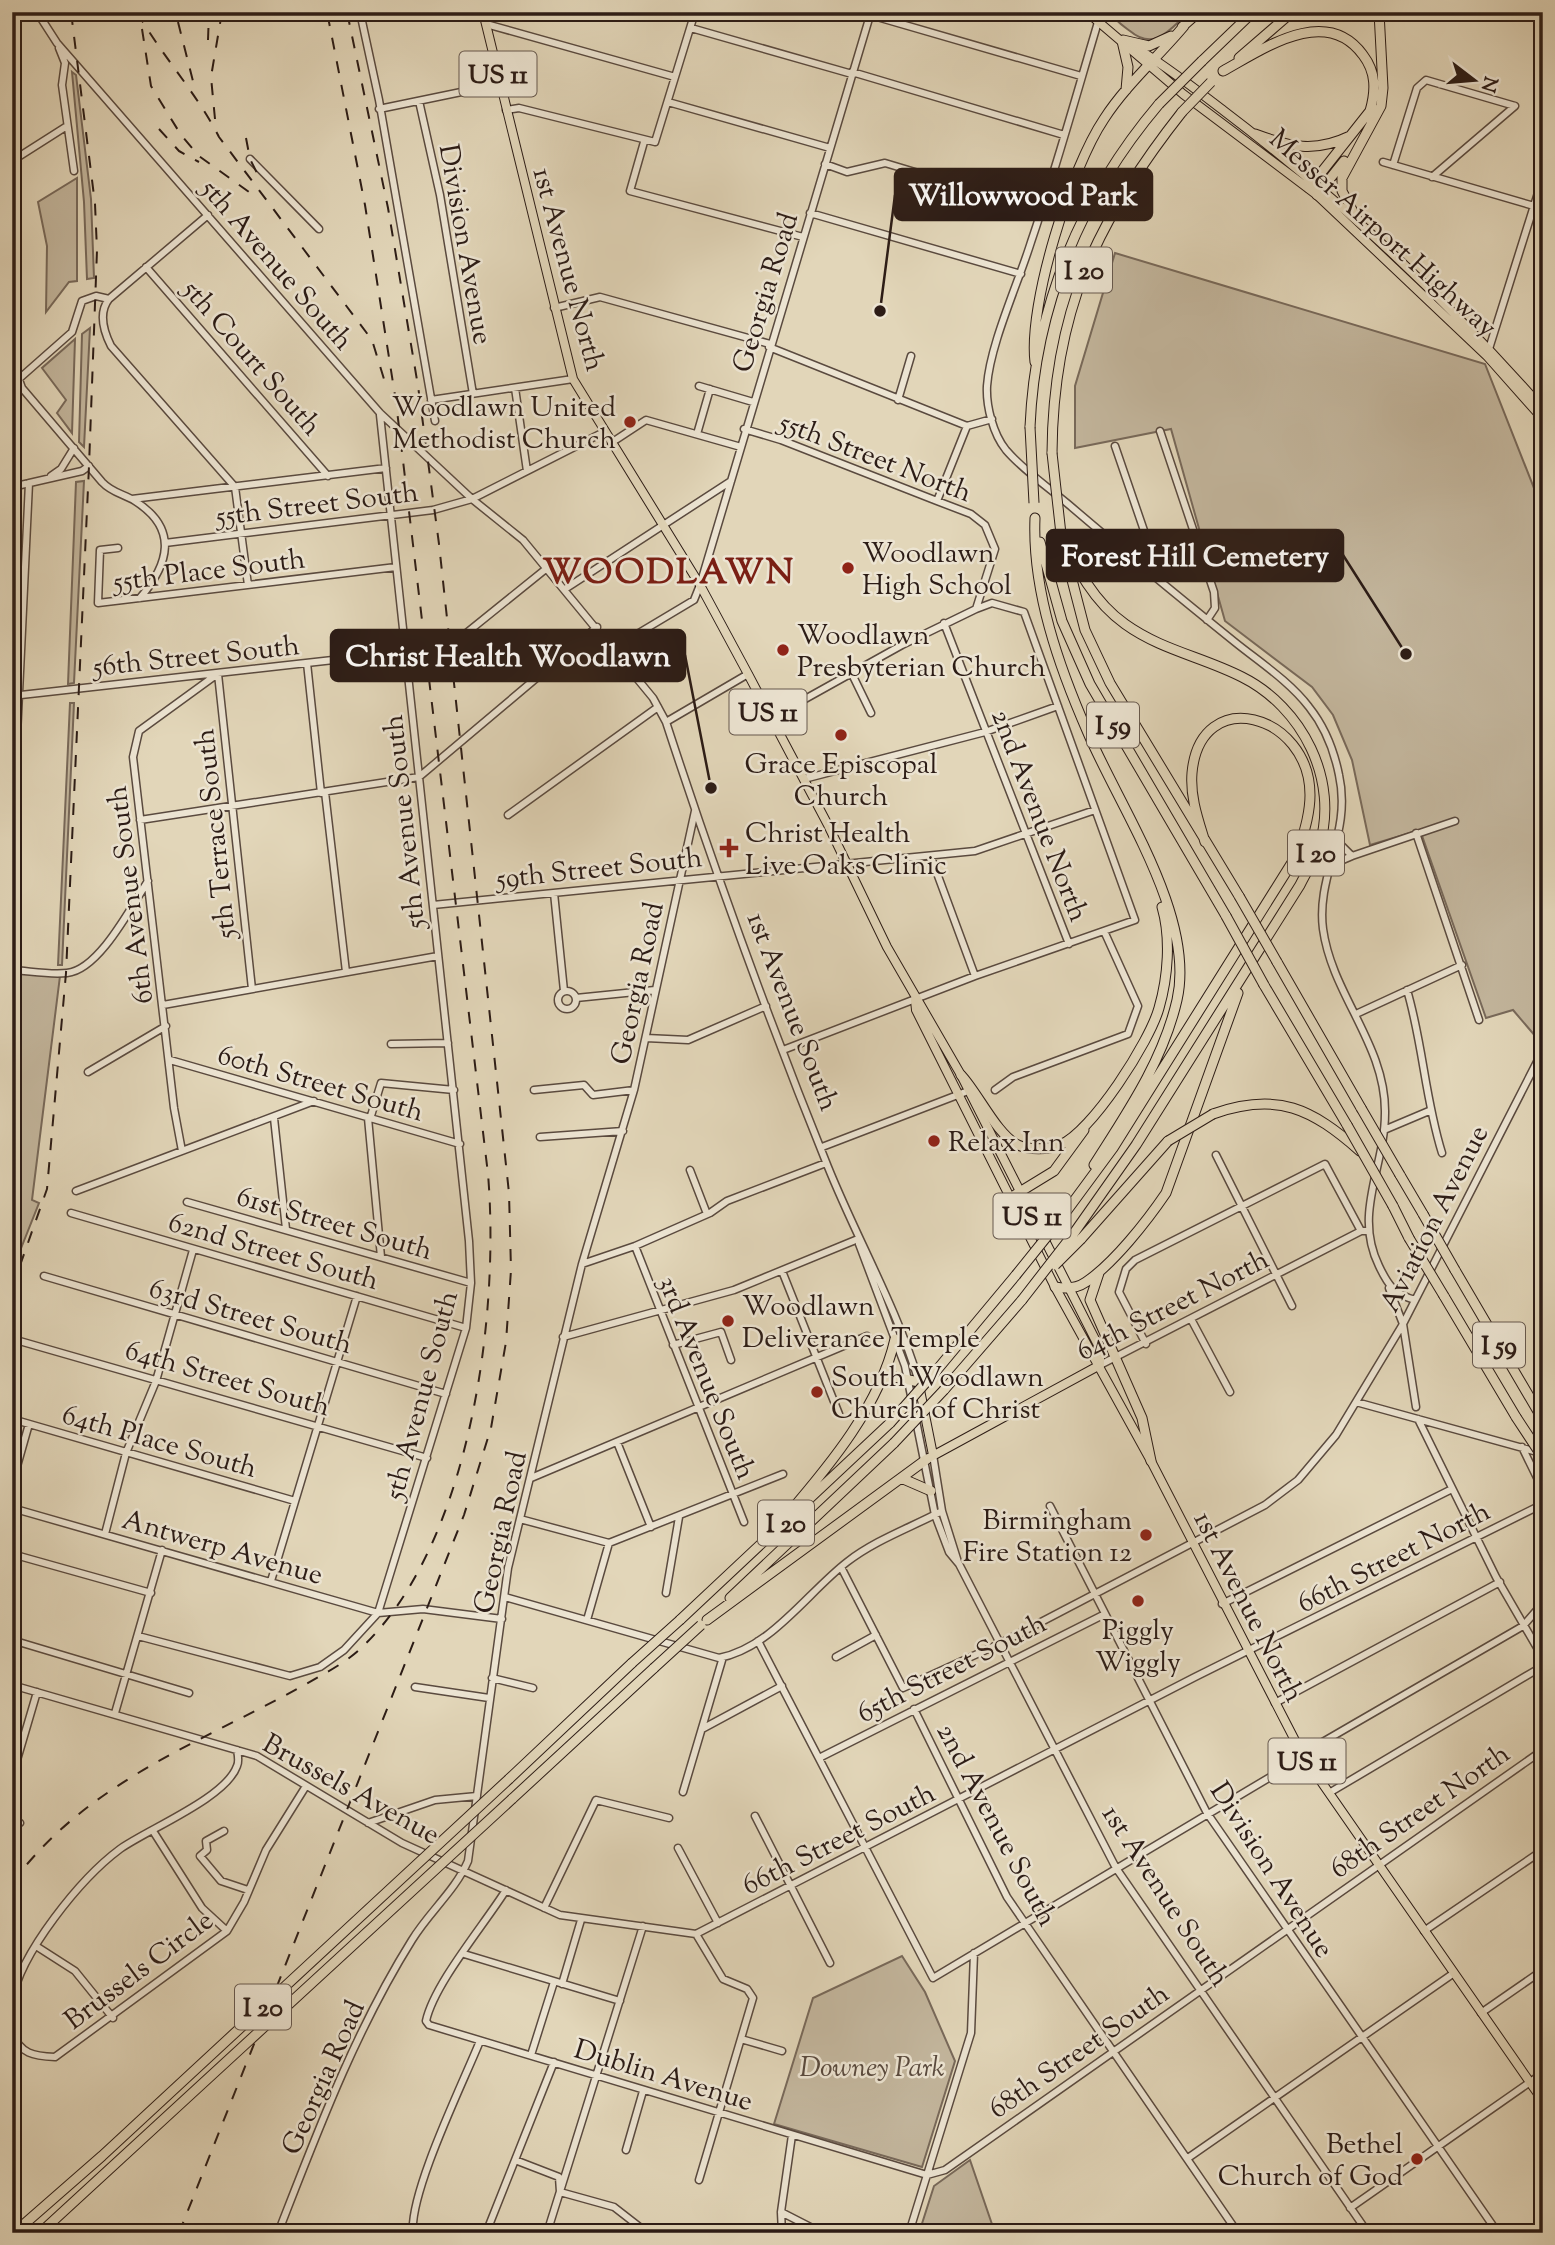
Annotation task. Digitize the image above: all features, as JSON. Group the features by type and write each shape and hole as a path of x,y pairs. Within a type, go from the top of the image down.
{"highway":[{"path":"1035,362 1036,313 1074,178 1095,132 1126,90 1199,12"},
{"name":"I 20","path":"14,2233 102,2156 758,1549 890,1423 1002,1293 1057,1224 1151,1071 1167,1035 1177,998 1179,961 1174,926 1152,868 1088,733 1059,661 1040,583 1030,427 1035,362 1051,295 1080,223 1107,173 1159,104 1253,12"},
{"name":"I 20","path":"40,2233 704,1622 894,1443 944,1390 1078,1236 1300,885 1319,847 1325,815 1321,775 1296,722 1271,694 1241,676 1150,641 1122,623 1096,597 1061,534 1052,453 1057,371 1079,282 1110,212 1148,155 1182,112 1223,71 1292,12"},
{"path":"1358,220 1342,191 1342,178 1345,168 1374,123 1381,106 1383,88 1379,12"},
{"path":"1126,90 1128,67 1121,40 1155,45 1184,26"},
{"path":"1223,71 1296,34 1324,32 1344,38 1361,52 1369,63 1375,86 1370,111 1316,189"},
{"path":"1316,189 1374,123"},
{"path":"1255,134 1285,145 1315,148 1355,134"},
{"name":"I 59","path":"1035,518 1050,580 1077,657 1264,985 1348,1125 1409,1238 1516,1417 1543,1456"},
{"name":"I 59","path":"1061,534 1085,630 1110,683 1239,896 1543,1420"},
{"path":"1071,1203 1113,1148 1298,853 1309,800 1307,776 1290,742 1270,723 1231,720 1220,724 1204,737 1198,750 1192,783 1205,842"},
{"path":"961,1075 1008,1139 1020,1146 1038,1149 1059,1145 1075,1135 1121,1080 1147,1040 1159,1008 1166,966 1166,919 1152,868"},
{"path":"1055,1287 1070,1289 1085,1283 1153,1213 1167,1192 1221,1037 1249,969"},
{"path":"1078,1236 1168,1141 1213,1114 1253,1104 1289,1106 1316,1116 1365,1155"},
{"path":"1010,1198 1054,1171 1070,1154 1091,1116"},
{"path":"1101,1269 1090,1300 1142,1418 1151,1461"},
{"path":"758,1549 829,1465 882,1381 895,1339"},
{"path":"882,1381 894,1377 914,1381"},
{"path":"704,1622 930,1457"},
{"path":"901,1478 931,1491"}],"main road":[{"name":"1st Avenue North","path":"483,12 573,379 700,585 748,674 915,1000 924,1009 961,1075 1100,1349 1100,1365"},
{"name":"Messer Airport Highway","path":"1087,12 1121,40 1255,134 1489,352 1543,419"},
{"name":"Messer Airport Highway","path":"1153,63 1358,220 1543,409"},
{"name":"1st Avenue North","path":"915,1000 916,1010 1055,1287 1151,1461 1222,1604 1302,1754 1543,2101"},
{"name":"64th Street North","path":"930,1457 1100,1365"},
{"name":"1st Avenue South","path":"914,1381 930,1457"}],"street":[{"name":"5th Avenue South","path":"37,12 57,43 380,413 460,1144 471,1283 466,1328 378,1614"},
{"path":"360,12 435,421"},
{"path":"506,110 519,107 644,142 655,142 695,12"},
{"path":"860,12 1081,76"},
{"path":"1101,12 1041,213 995,351 987,387 992,419 1007,452 1133,560 1290,687 1324,729 1334,753 1342,785 1342,828 1322,904 1323,930 1332,962 1379,1065 1384,1085 1384,1130 1364,1231"},
{"path":"1518,12 1539,16"},
{"name":"Georgia Road","path":"700,585 744,429 871,13"},
{"path":"486,24 675,78"},
{"path":"691,28 1064,135"},
{"path":"57,43 65,63 62,85 74,171"},
{"path":"1393,165 1417,88 1426,80 1515,106 1432,177"},
{"path":"379,109 500,83"},
{"name":"Division Avenue","path":"419,102 440,195 472,394"},
{"path":"668,102 830,148"},
{"path":"12,161 67,126"},
{"path":"644,142 630,191 803,237"},
{"path":"250,159 319,229"},
{"path":"1383,162 1534,206"},
{"path":"825,164 847,172 885,163 935,178 943,182 936,203"},
{"path":"1489,352 1543,177"},
{"path":"979,215 984,196 1041,213"},
{"path":"810,213 1021,274"},
{"path":"208,215 109,299 103,309 103,319 111,346 235,487 248,585"},
{"name":"5th Court South","path":"146,267 328,476"},
{"path":"15,382 72,332 82,301 89,297 109,299"},
{"path":"554,308 600,297 770,345 898,400 967,426 992,419"},
{"path":"898,400 912,356"},
{"path":"12,360 15,382 109,490 132,499 157,521 165,543 164,562 156,580 140,598"},
{"path":"431,400 573,379"},
{"path":"699,386 753,402"},
{"path":"515,388 527,471"},
{"path":"697,434 710,389"},
{"name":"1st Avenue South","path":"380,413 472,499 514,531 597,627 658,706 666,722 766,1006 826,1163 886,1297 914,1381"},
{"name":"55th Street North","path":"611,443 646,420 741,447"},
{"path":"937,500 967,426"},
{"name":"55th Street North","path":"744,429 781,440 971,514 990,531 995,549 976,609"},
{"path":"1160,431 1216,602 1207,620"},
{"path":"472,499 604,432"},
{"path":"1115,446 1151,551"},
{"path":"46,479 61,469 74,448"},
{"path":"12,487 82,471 89,466"},
{"path":"132,499 386,468"},
{"path":"565,589 731,481"},
{"path":"12,840 16,696 29,483"},
{"name":"55th Street South","path":"165,543 433,510 472,499"},
{"path":"1133,560 1151,551 1195,538"},
{"name":"55th Place South","path":"118,548 100,550 98,603 396,567"},
{"name":"56th Street South","path":"16,696 454,645 548,568"},
{"path":"612,649 694,600 700,585"},
{"path":"771,718 851,672 976,609 992,603 1024,612 1135,920 975,976 783,1050"},
{"name":"2nd Avenue North","path":"944,623 1069,944"},
{"path":"140,820 232,808 419,777 597,627"},
{"path":"307,663 346,972"},
{"path":"851,672 871,713"},
{"name":"5th Terrace South","path":"218,674 252,989"},
{"name":"6th Avenue South","path":"182,1151 133,757 139,731 218,674"},
{"path":"666,722 748,674"},
{"path":"508,815 658,706"},
{"path":"804,779 985,732 1058,706"},
{"name":"Georgia Road","path":"278,2233 334,2088 412,1938 463,1871 477,1796 508,1569 582,1264 634,1090 695,810"},
{"name":"59th Street South","path":"433,905 975,851 1095,810"},
{"path":"1331,866 1352,856 1455,821"},
{"path":"1416,833 1479,1020"},
{"path":"1338,842 1352,856"},
{"path":"931,857 975,976"},
{"path":"12,970 66,973 83,967 98,955 148,881"},
{"path":"554,893 564,991 557,1000 562,1008 570,1008 576,998"},
{"name":"2nd Avenue North","path":"995,1090 1018,1074 1128,1034 1138,1006 1104,931"},
{"path":"163,1005 438,956"},
{"path":"1356,1014 1462,965"},
{"path":"576,998 654,990"},
{"path":"1407,990 1418,1028 1429,1111 1441,1153"},
{"path":"564,991 570,991 576,998"},
{"path":"646,1038 688,1040 766,1006"},
{"path":"89,1072 166,1026"},
{"path":"391,1044 448,1042"},
{"name":"Aviation Avenue","path":"1192,1544 1253,1512 1298,1480 1334,1438 1403,1324 1543,1050"},
{"name":"60th Street South","path":"170,1060 460,1144"},
{"path":"381,1257 369,1119 381,1083 454,1090"},
{"path":"534,1090 584,1085 593,1095 634,1090"},
{"path":"822,1147 968,1091"},
{"path":"76,1191 314,1101"},
{"path":"1384,1130 1429,1111"},
{"path":"274,1118 286,1229"},
{"path":"540,1137 622,1131"},
{"path":"1216,1155 1292,1306"},
{"path":"582,1264 635,1246 707,1214 727,1201 826,1163"},
{"path":"1146,1344 1119,1292 1126,1269 1135,1260 1325,1164 1364,1231 1403,1324 1416,1407"},
{"path":"690,1170 707,1214"},
{"name":"61st Street South","path":"187,1202 471,1283"},
{"name":"62nd Street South","path":"71,1213 466,1328"},
{"name":"64th Street North","path":"1100,1365 1364,1231"},
{"path":"563,1337 734,1290 858,1239"},
{"name":"1st Avenue South","path":"858,1239 859,1251 914,1381"},
{"name":"3rd Avenue South","path":"635,1246 744,1522"},
{"path":"105,1534 126,1453 156,1381 193,1250"},
{"path":"782,1271 839,1414"},
{"name":"63rd Street South","path":"44,1276 446,1394"},
{"path":"1388,1286 1401,1296 1415,1300"},
{"path":"271,1581 357,1296"},
{"path":"1191,1319 1230,1392"},
{"path":"673,1345 722,1332 731,1360"},
{"path":"531,1478 867,1336"},
{"name":"64th Street South","path":"16,1340 427,1458"},
{"path":"1356,1402 1522,1447 1543,1456"},
{"name":"64th Place South","path":"12,1419 295,1501"},
{"path":"1418,1419 1523,1626 1543,1658"},
{"path":"12,1484 29,1424"},
{"path":"617,1442 651,1527"},
{"path":"1522,1447 1543,1490"},
{"name":"1st Avenue South","path":"930,1457 935,1515 949,1552 959,1564"},
{"name":"1st Avenue South","path":"930,1457 942,1511 959,1564 1115,1868 1368,2233"},
{"path":"520,1519 609,1544 783,1474"},
{"path":"1222,1604 1452,1489"},
{"name":"66th Street North","path":"1149,1702 1543,1504"},
{"name":"Division Avenue","path":"1050,1506 1103,1615 1207,1813 1498,2233"},
{"name":"Antwerp Avenue","path":"12,1508 378,1614 423,1609 502,1619"},
{"path":"505,1597 710,1657 723,1657 739,1653 758,1641 841,1566 942,1511"},
{"path":"666,1593 679,1517"},
{"path":"587,1620 609,1544"},
{"name":"65th Street South","path":"876,1635 903,1688 999,1644 1192,1544"},
{"path":"115,1713 162,1550"},
{"path":"12,1554 151,1593"},
{"path":"836,1657 876,1635 841,1566"},
{"path":"1275,1703 1500,1582"},
{"path":"758,1641 933,1978 1287,1766 1302,1754 1523,1626 1543,1603"},
{"path":"138,1636 265,1672 298,1676 320,1667 344,1650 378,1614"},
{"name":"65th Street South","path":"819,1758 1103,1615"},
{"path":"12,1640 190,1693"},
{"path":"683,1792 723,1657"},
{"path":"1329,1793 1543,1666"},
{"path":"492,1678 533,1688"},
{"name":"Brussels Avenue","path":"12,1685 257,1756 402,1843 544,1908 581,1920"},
{"path":"415,1686 489,1698"},
{"path":"702,1729 782,1686"},
{"path":"12,1777 37,1692"},
{"name":"66th Street South","path":"696,1934 1149,1702"},
{"name":"2nd Avenue South","path":"914,1709 1007,1896 1111,2052 1181,2153 1188,2158 1191,2167 1238,2233"},
{"name":"68th Street North","path":"1286,1928 1543,1749"},
{"path":"12,2001 14,1988 36,1946 90,1876 120,1849 220,1790 238,1766 237,1750"},
{"name":"Brussels Circle","path":"12,2033 18,2046 32,2056 55,2057 113,2018 227,1931 266,1850 306,1786"},
{"path":"368,1823 435,1800 477,1796"},
{"path":"544,1908 596,1800 668,1818"},
{"path":"755,1816 830,1963"},
{"path":"153,1831 202,1908 227,1931"},
{"path":"224,1831 206,1841 207,1850 200,1856 221,1881 248,1891"},
{"path":"678,1848 718,1923"},
{"path":"1424,1931 1543,1850"},
{"path":"506,1890 464,1954 620,2001"},
{"path":"562,1984 581,1920 696,1934 723,1979 747,1989 753,1998 699,2180"},
{"path":"548,2233 643,1926"},
{"name":"68th Street South","path":"926,2175 945,2169 1286,1928"},
{"path":"36,1946 75,1971 113,2018"},
{"path":"909,2233 971,2033 974,1953"},
{"name":"Dublin Avenue","path":"464,1954 429,2009 426,2021 429,2025 926,2175"},
{"path":"1481,2013 1543,1970"},
{"path":"1188,2158 1454,1973"},
{"path":"531,2055 554,1982"},
{"path":"741,2039 782,2051"},
{"path":"413,2233 411,2218 426,2172 480,2041"},
{"path":"486,2233 554,2062"},
{"path":"1350,2207 1543,2073"},
{"path":"626,2150 643,2091"},
{"path":"782,2233 781,2212 792,2135"},
{"path":"515,2160 559,2177 561,2192"},
{"path":"561,2192 614,2207 641,2228 654,2233"},
{"path":"781,2212 822,2233"}],"green space":[{"path":"1110,12 1189,12 1162,36 1147,39 1130,31"},
{"path":"72,72 76,75 91,199 94,278 87,279 84,202"},
{"path":"77,178 77,281 69,282 46,312 47,246 38,202"},
{"path":"1115,253 1485,364 1543,511 1542,1044 1513,1010 1486,1018 1420,830 1370,845 1352,760 1333,715 1312,687 1225,621 1171,429 1075,448 1075,386"},
{"path":"90,328 84,447 79,442 82,334"},
{"path":"75,339 72,433 57,413 66,400 42,368"},
{"path":"84,481 74,683 68,684 76,482"},
{"path":"70,703 74,703 62,965 58,965"},
{"path":"12,972 60,976 32,1200 39,1203 12,1271"},
{"name":"Downey Park","path":"902,1956 925,1992 955,2061 922,2167 774,2124 813,1998"},
{"path":"970,2160 995,2233 919,2233 934,2186"}],"railway":[{"path":"12,1288 47,1189 66,973 97,250 95,204 71,12"},
{"path":"137,12 219,137 372,340 384,379"},
{"path":"208,40 209,12"},
{"path":"215,119 211,77 222,12"},
{"path":"12,1883 44,1846 78,1815 115,1788 194,1742 325,1673 359,1650 397,1606 428,1553 452,1492 470,1427 482,1361 489,1294 488,1174 396,402 365,205 327,12"},
{"path":"179,2233 464,1515 491,1428 506,1342 511,1270 509,1193 439,544 418,386 388,208 347,12"},
{"path":"178,22 195,89"},
{"path":"142,29 151,86 181,135 199,156 256,197"},
{"path":"159,129 179,151 199,162"},
{"path":"246,138 250,159 260,179"}],"place":[{"name":"Willowwood Park","path":"880,311"},
{"name":"Woodlawn United Methodist Church","path":"630,422"},
{"name":"Woodlawn High School","path":"848,568"},
{"name":"Woodlawn Presbyterian Church","path":"783,650"},
{"name":"Forest Hill Cemetery","path":"1406,654"},
{"name":"Grace Episcopal Church","path":"841,735"},
{"name":"Christ Health Woodlawn","path":"711,788"},
{"name":"Christ Health Live Oaks Clinic","path":"729,848"},
{"name":"Relax Inn","path":"934,1141"},
{"name":"Woodlawn Deliverance Temple","path":"728,1321"},
{"name":"South Woodlawn Church of Christ","path":"817,1392"},
{"name":"Birmingham Fire Station 12","path":"1146,1535"},
{"name":"Piggly Wiggly","path":"1138,1601"},
{"name":"Bethel Church of God","path":"1417,2159"}],"district":[{"name":"WOODLAWN","path":"669,571"}]}
